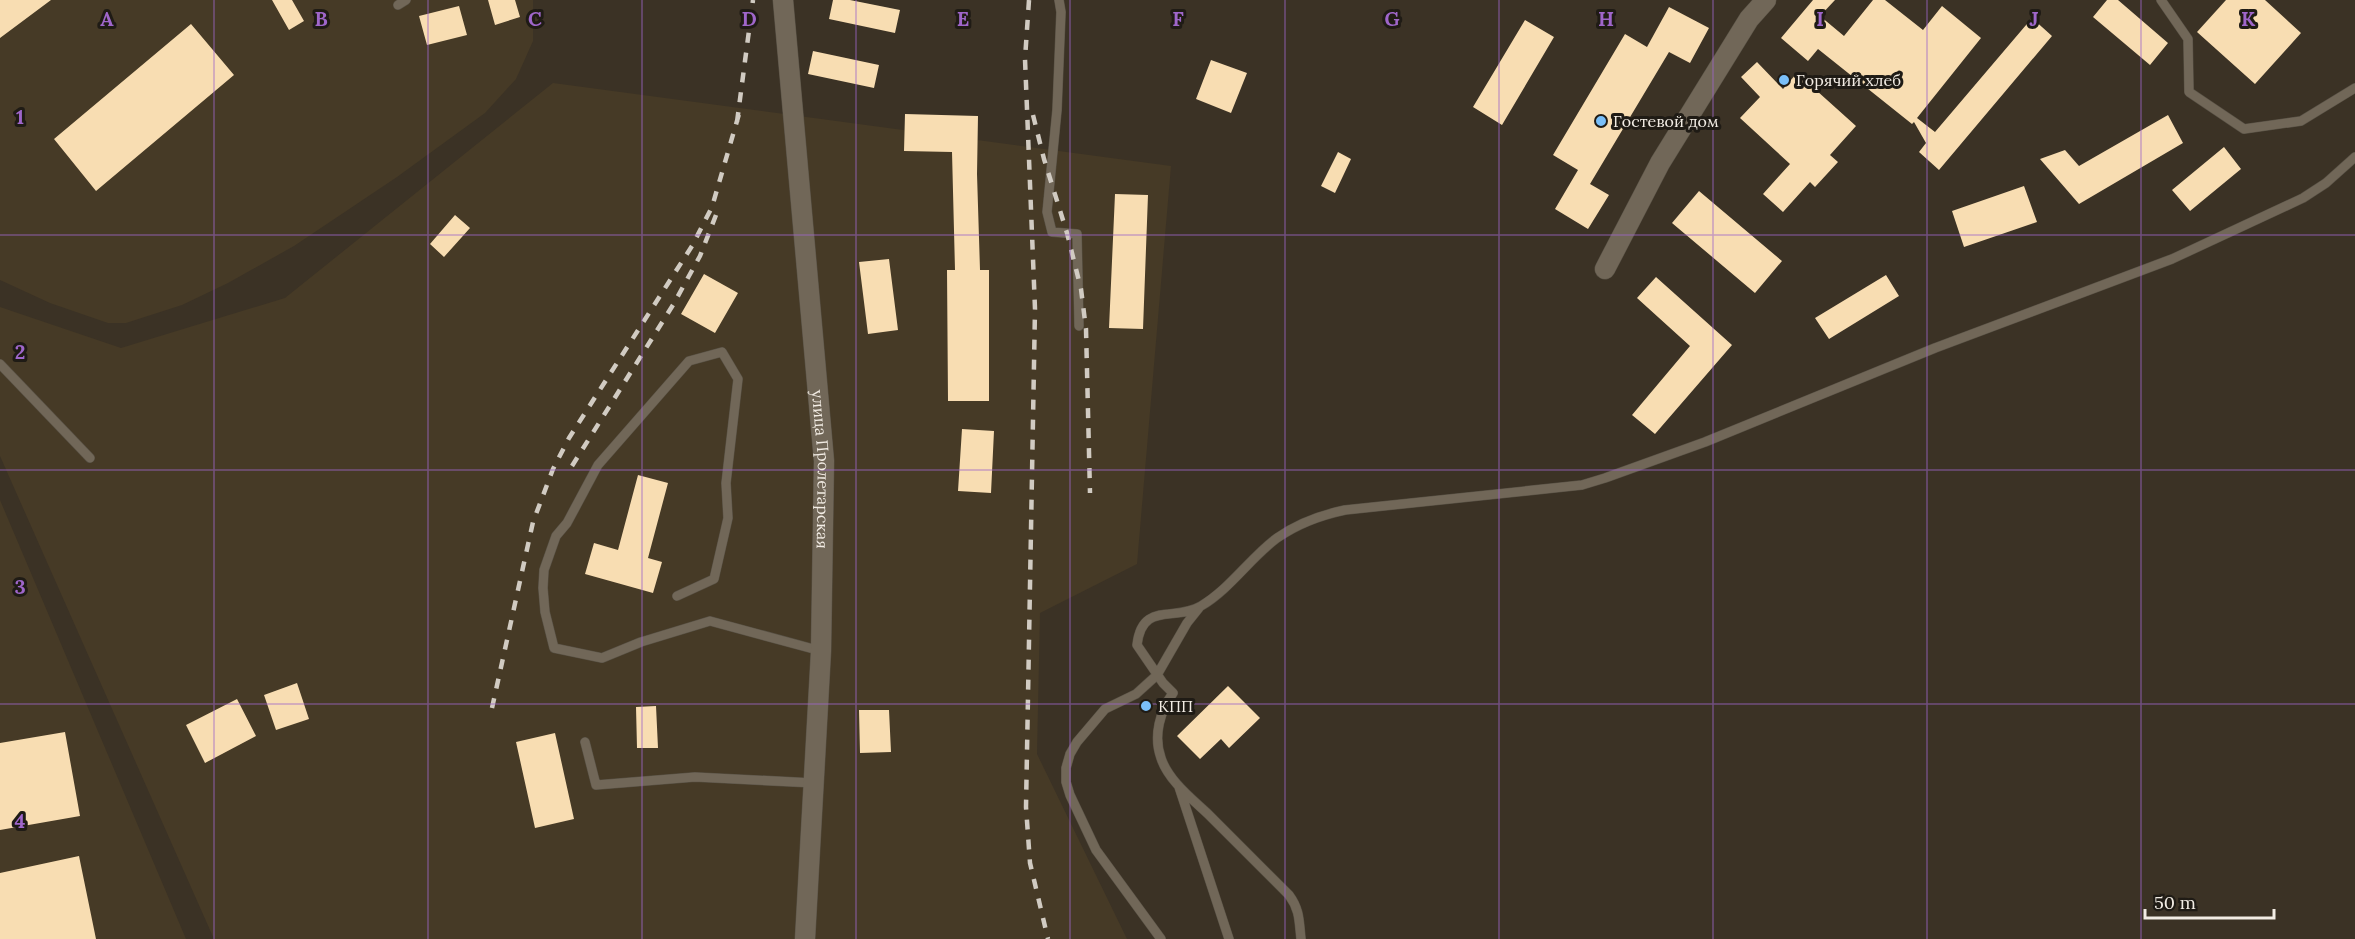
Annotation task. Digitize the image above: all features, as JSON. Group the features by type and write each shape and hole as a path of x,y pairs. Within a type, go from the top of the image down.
{"street":[{"name":"улица Пролетарская","path":"783,0 824,461 821,651 805,939"},
{"path":"1749,20 1753,0"},
{"path":"1605,269 1660,163 1749,20 1766,0"}],"lane":[{"path":"1059,0 1062,12 1057,110 1047,212 1052,232 1077,234 1078,326"},
{"path":"2161,0 2188,39 2189,92 2244,129 2301,121 2355,88"},
{"path":"1161,939 1096,850 1076,810 1066,782 1070,754 1087,729 1105,709 1136,694 1157,675 1187,623 1199,608 1213,598 1276,539 1311,520 1345,510 1582,485 1605,478 1705,442 1935,348 2172,259 2303,198 2326,183 2355,157"},
{"path":"677,596 714,579 728,518 726,483 738,379 722,352 689,361 598,465 567,523 556,536 544,570 543,588 554,648 602,658 641,642 710,621 821,651"},
{"path":"0,364 90,458"},
{"path":"1199,608 1186,612 1156,615 1140,628 1137,645 1157,675 1173,693 1161,715 1158,745 1161,759 1178,784 1296,905 1300,918 1301,939"},
{"path":"585,742 596,785 695,777 814,783"},
{"path":"1178,784 1229,939"}],"shaded area":[{"path":"0,0 533,0 533,41 516,79 485,113 397,177 294,246 228,283 182,305 126,323 108,323 50,303 0,280"},
{"path":"553,83 1171,166 1137,564 1040,613 1037,754 1127,939 214,939 0,456 0,307 121,348 285,298"},
{"path":"0,500 186,939 0,939"}],"building":[{"path":"0,0 51,0 0,38"},
{"path":"272,0 292,0 304,21 289,30"},
{"path":"488,0 515,0 520,17 495,25"},
{"path":"833,0 850,0 900,10 895,33 829,19"},
{"path":"1813,0 1835,0 1820,16 1844,36 1873,0 1885,0 1923,30 1942,6 1981,38 1917,118 1935,132 2032,18 2052,36 1939,170 1919,152 1926,143 1914,122 1912,124 1818,49 1808,61 1781,38"},
{"path":"2107,0 2118,0 2168,43 2150,65 2093,17"},
{"path":"2226,0 2265,0 2301,33 2255,84 2197,32"},
{"path":"459,6 467,35 427,45 419,16"},
{"path":"1669,7 1709,28 1690,63 1669,52 1590,184 1609,195 1588,229 1555,209 1578,170 1553,155 1625,34 1647,47"},
{"path":"1525,20 1554,37 1502,125 1473,107"},
{"path":"191,24 234,75 96,191 54,139"},
{"path":"813,51 879,65 874,88 808,74"},
{"path":"1211,60 1247,73 1231,113 1196,99"},
{"path":"1757,62 1783,89 1797,73 1856,126 1830,155 1838,162 1815,187 1810,182 1783,212 1763,194 1790,164 1740,118 1760,97 1741,77"},
{"path":"905,114 978,116 980,270 989,270 989,401 948,401 947,270 955,270 952,152 904,151"},
{"path":"2168,115 2183,143 2079,204 2040,159 2065,150 2079,166"},
{"path":"2224,147 2241,169 2190,211 2172,190"},
{"path":"1338,152 1351,159 1335,193 1321,186"},
{"path":"2024,186 2037,222 1964,247 1952,211"},
{"path":"1699,191 1782,261 1755,293 1672,223"},
{"path":"1115,194 1148,195 1143,329 1109,328"},
{"path":"455,215 470,228 444,257 430,244"},
{"path":"889,259 898,330 868,334 859,262"},
{"path":"704,274 738,293 715,333 681,314"},
{"path":"1886,275 1899,296 1829,339 1815,318"},
{"path":"1656,277 1732,345 1655,434 1632,415 1690,346 1637,298"},
{"path":"962,429 994,431 991,493 958,491"},
{"path":"638,475 668,483 648,558 662,562 653,593 585,574 594,543 618,550"},
{"path":"297,683 309,719 276,730 264,695"},
{"path":"1228,686 1260,718 1229,748 1221,739 1200,759 1177,736"},
{"path":"237,699 256,736 205,763 186,725"},
{"path":"656,706 658,748 637,748 636,707"},
{"path":"859,710 889,710 891,752 860,753"},
{"path":"65,732 80,816 0,830 0,743"},
{"path":"555,733 574,819 535,828 516,742"},
{"path":"79,856 96,939 0,939 0,873"}],"railway":[{"path":"737,122 753,0"},
{"path":"1029,0 1025,59 1035,309 1026,807 1030,863 1048,939"},
{"path":"492,708 533,522 553,469 569,438 692,246 712,207 739,114"},
{"path":"1033,115 1081,289 1086,329 1090,493"},
{"path":"572,466 673,305 700,256 716,215"}],"place":[{"name":"Горячий хлеб","path":"1784,80"},
{"name":"Гостевой дом","path":"1601,121"},
{"name":"КПП","path":"1146,706"}]}
